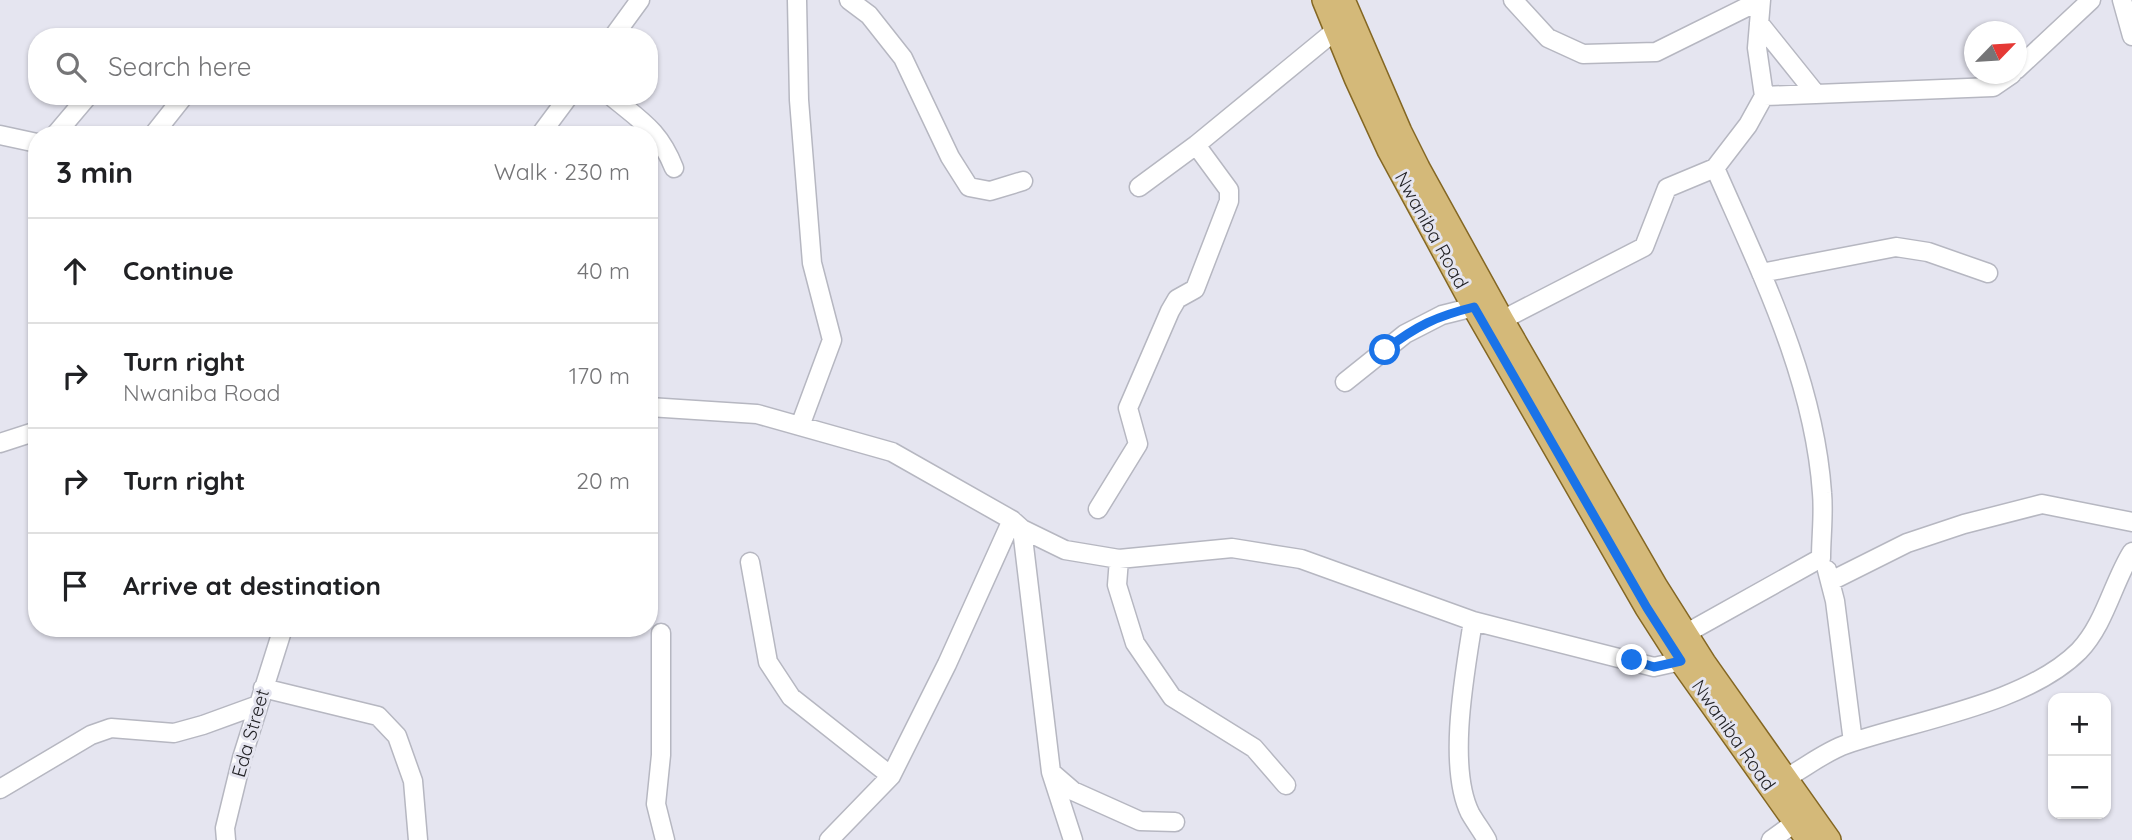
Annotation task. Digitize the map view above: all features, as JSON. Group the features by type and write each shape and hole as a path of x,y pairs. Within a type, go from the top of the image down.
{"main road":[{"name":"Nwaniba Road","path":"1324,0 1389,150 1474,307 1647,608 1679,646 1802,831"},
{"path":"1343,0 1400,132 1679,646 1786,778 1829,840"}],"street":[{"path":"619,28 639,0"},
{"path":"797,0 799,100 812,263 832,340 800,426"},
{"path":"849,0 869,15 903,58 950,157 969,187 990,191 1023,181"},
{"path":"1513,0 1548,38 1583,54 1656,52 1761,0"},
{"path":"1502,320 1644,247 1667,188 1715,168 1748,125 1764,96 1757,48 1761,0"},
{"path":"2027,61 2091,0"},
{"path":"2123,0 2132,36"},
{"path":"1759,23 1816,94"},
{"path":"1139,187 1196,145 1336,30"},
{"path":"1764,96 1993,87 1997,84"},
{"path":"63,126 80,105"},
{"path":"160,126 177,105"},
{"path":"547,126 562,105"},
{"path":"622,105 647,126"},
{"path":"0,135 28,141"},
{"path":"658,137 665,145 674,168"},
{"path":"1098,509 1138,444 1128,408 1170,311 1177,299 1195,289 1229,201 1229,190 1196,145"},
{"path":"1715,168 1793,353 1811,420 1823,494 1821,558 1831,581 1853,742"},
{"path":"1761,273 1896,247 1928,252 1988,273"},
{"path":"1345,382 1405,334 1442,315 1474,307"},
{"path":"658,408 757,414 892,452 1065,551 1119,559 1232,548 1301,559 1473,621 1654,667 1679,646 1821,558"},
{"path":"0,443 28,434"},
{"path":"1831,581 1906,543 1964,524 2042,504 2132,523"},
{"path":"1017,524 1051,772 1073,840"},
{"path":"829,840 891,776 1017,524"},
{"path":"1786,778 1843,745 1949,715 2027,685 2056,669 2080,650 2096,626 2132,552"},
{"path":"1119,559 1117,585 1135,643 1172,697 1254,748 1286,785"},
{"path":"750,562 768,662 785,688 791,697 891,776"},
{"path":"1473,621 1460,702 1460,754 1462,782 1469,811 1487,840"},
{"path":"662,633 661,755 656,804 665,840"},
{"name":"Eda Street","path":"226,840 225,828 242,758 280,637"},
{"path":"0,789 91,735 111,728 174,733 203,725 261,696 378,716 397,736 413,781 418,840"},
{"path":"1051,772 1073,790 1129,817 1140,821 1175,822"},
{"path":"1771,840 1802,831"}],"route":[{"path":"1385,350 1405,334 1442,315 1474,307 1647,608 1681,661 1654,667 1632,660"}]}
